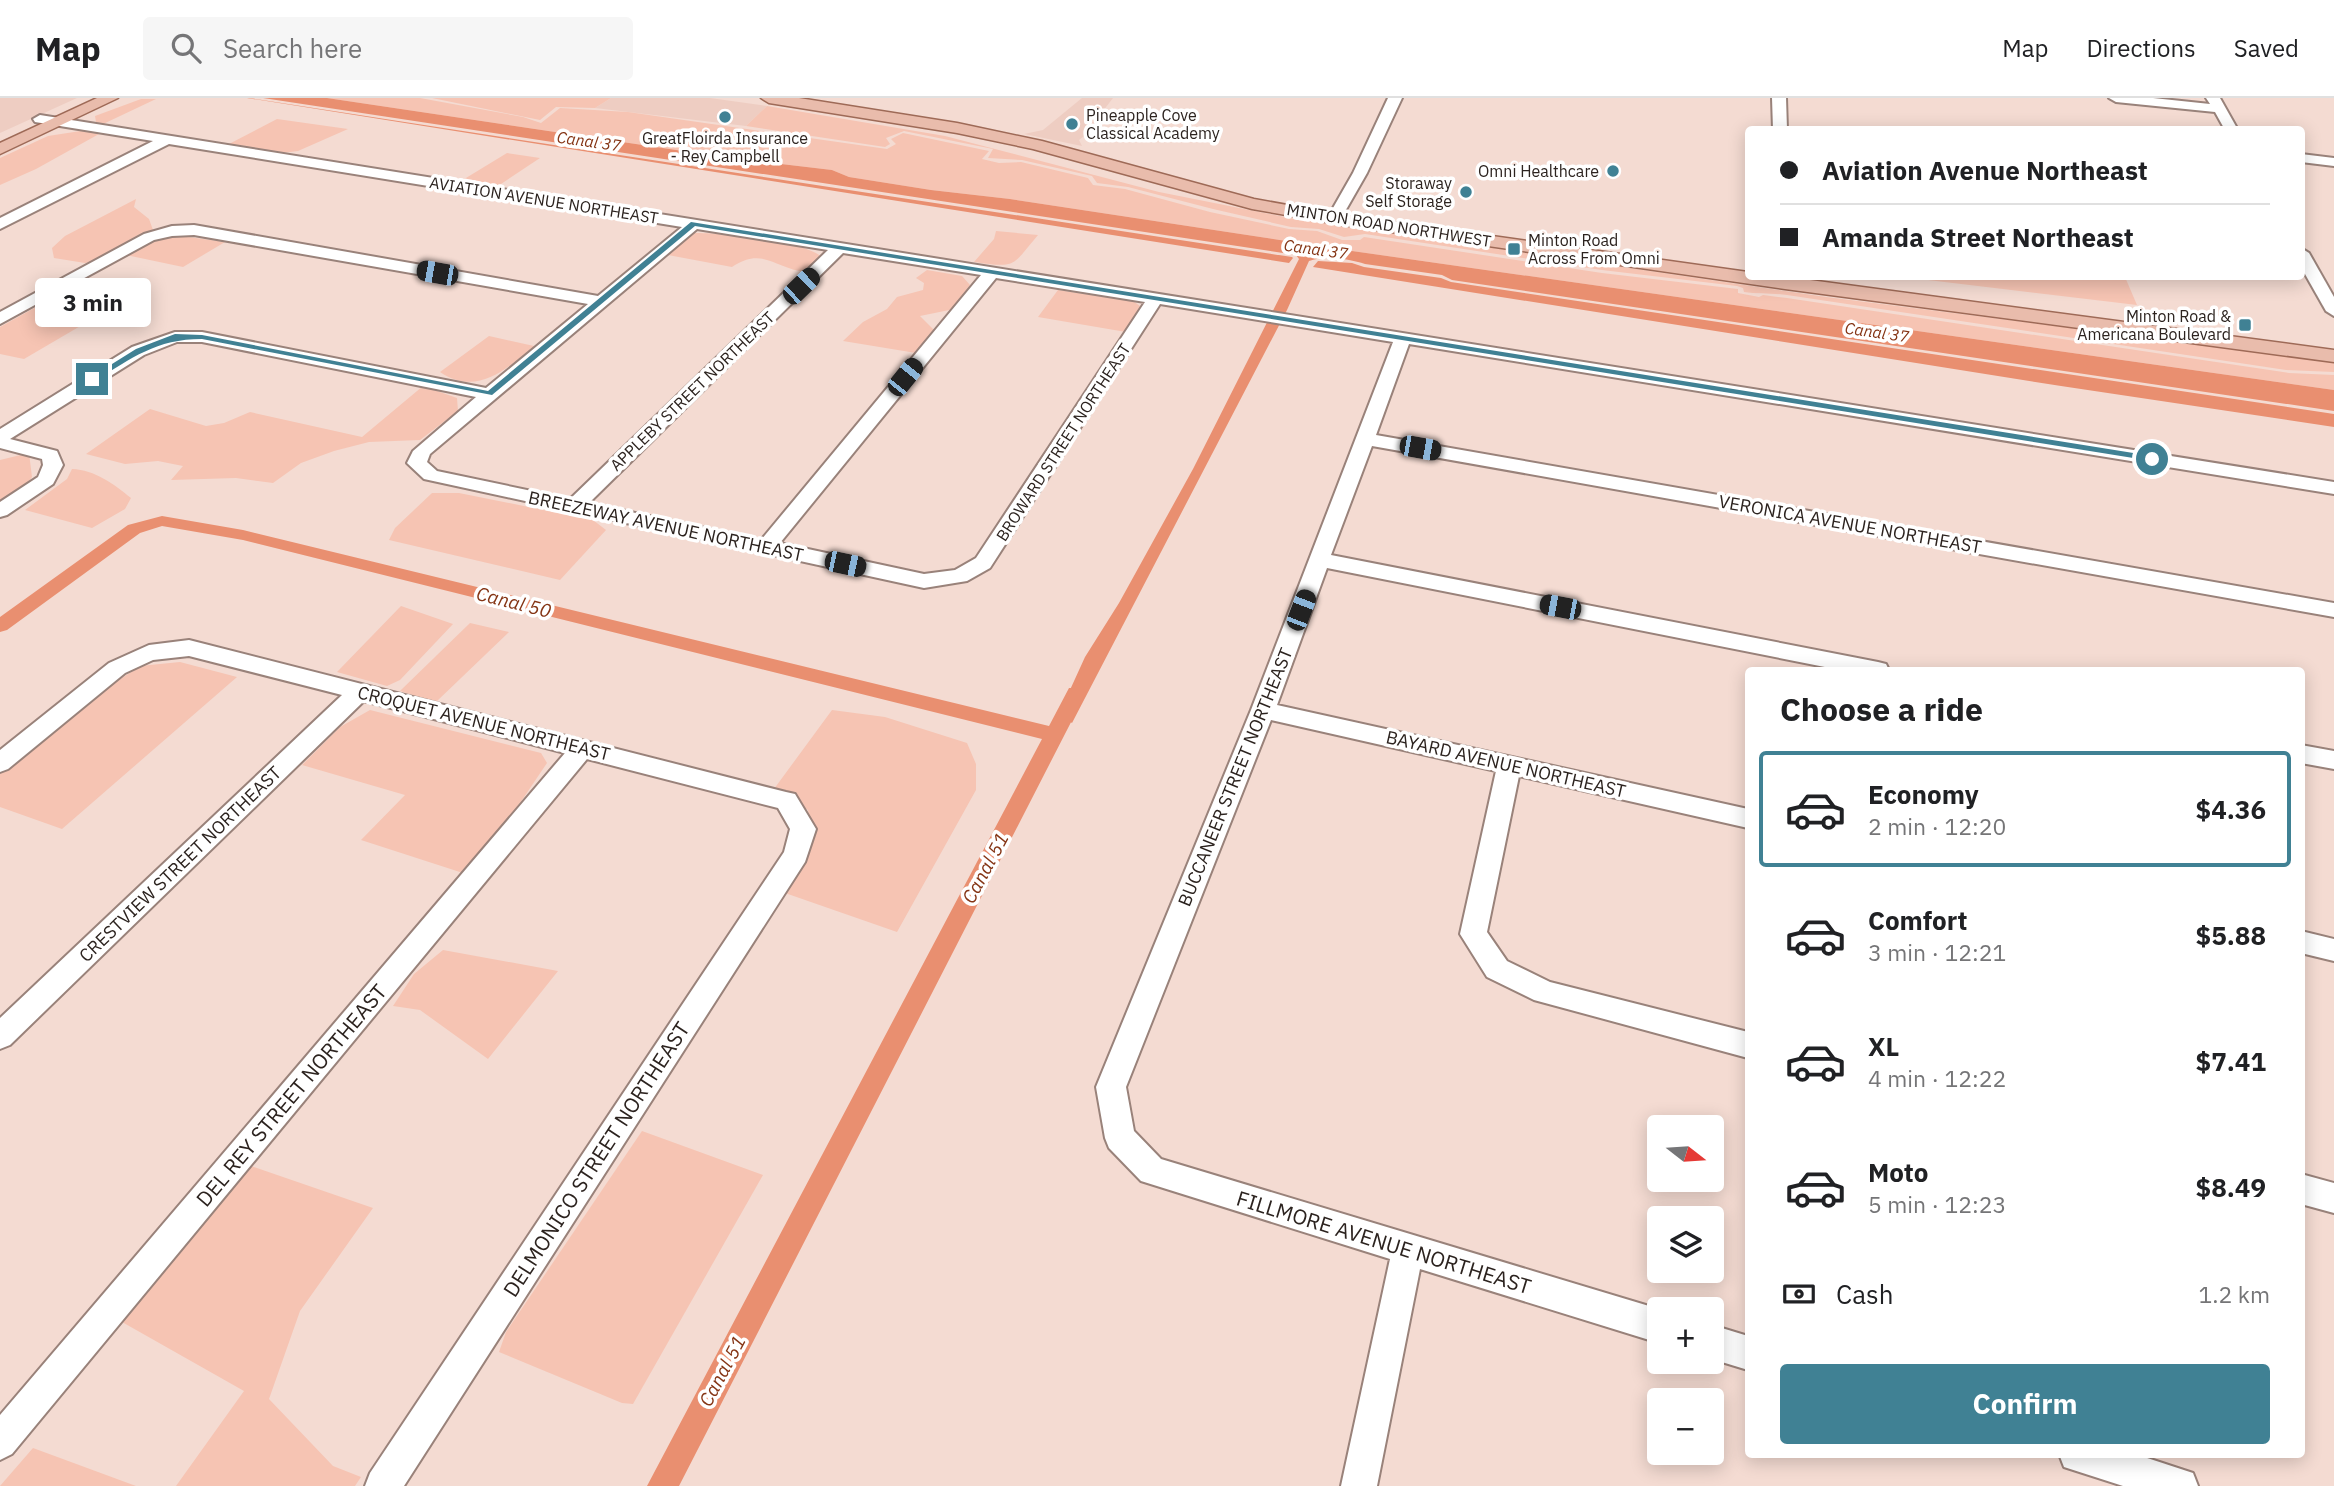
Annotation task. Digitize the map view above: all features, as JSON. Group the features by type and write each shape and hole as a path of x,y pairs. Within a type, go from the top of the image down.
{"main road":[{"path":"0,136 85,98"},
{"path":"0,149 110,98"},
{"name":"MINTON ROAD NORTHWEST","path":"769,98 957,128 1265,206 1745,274"},
{"name":"MINTON ROAD NORTHWEST","path":"1114,167 1220,189 1340,208 1745,267"},
{"name":"MINTON ROAD NORTHWEST","path":"1785,280 2334,356"},
{"path":"1853,280 2334,342"}],"street":[{"path":"1340,208 1360,173 1395,98"},
{"path":"1779,98 1780,126"},
{"path":"2116,98 2216,104 2230,126"},
{"name":"AVIATION AVENUE NORTHEAST","path":"40,119 2334,488"},
{"path":"0,224 166,140"},
{"path":"2305,158 2334,162"},
{"path":"0,437 138,351 175,337 202,337 489,394 694,224"},
{"path":"0,319 149,237 172,231 194,230 599,301"},
{"name":"APPLEBY STREET NORTHEAST","path":"573,507 841,247"},
{"path":"2305,260 2334,311"},
{"path":"766,547 993,271"},
{"name":"BROWARD STREET NORTHEAST","path":"960,576 984,563 1156,298"},
{"name":"BUCCANEER STREET NORTHEAST","path":"1119,1138 1111,1087 1263,710 1403,338"},
{"name":"BREEZEWAY AVENUE NORTHEAST","path":"489,394 422,451 417,463 431,475 924,581 960,576"},
{"name":"VERONICA AVENUE NORTHEAST","path":"1366,439 2334,610"},
{"path":"0,442 50,455 53,465 46,480 0,511"},
{"path":"1321,560 1863,667"},
{"name":"CROQUET AVENUE NORTHEAST","path":"0,763 117,668 149,653 189,648 786,801 803,829"},
{"name":"CRESTVIEW STREET NORTHEAST","path":"0,1036 360,691"},
{"name":"BAYARD AVENUE NORTHEAST","path":"1263,710 1745,817"},
{"name":"DEL REY STREET NORTHEAST","path":"0,1442 583,748"},
{"path":"2305,755 2334,760"},
{"path":"1509,764 1473,933 1497,969 1544,992 1745,1044"},
{"name":"DELMONICO STREET NORTHEAST","path":"383,1486 796,855 803,829"},
{"path":"2305,943 2334,950"},
{"name":"FILLMORE AVENUE NORTHEAST","path":"1119,1138 1152,1171 1647,1322"},
{"path":"2305,1190 2334,1198"},
{"path":"1359,1486 1408,1249"},
{"path":"1724,1346 1745,1352"},
{"path":"2090,1458 2180,1486"}],"shaded area":[{"path":"0,98 77,98 0,133"},
{"path":"327,98 420,98 523,117 541,123 560,108 628,112 887,149 896,144 891,139 903,133 989,151 982,159 999,163 1021,162 1088,178 1093,185 1125,189 1210,212 1289,229 1317,231 1342,240 1360,240 1364,237 1602,273 1738,289 1738,293 1759,297 1763,295 1787,298 2289,373 2334,375 2334,390 1352,251 1010,199 931,190 849,177 832,170 730,158"},
{"path":"432,98 611,98 595,108 556,107 540,120"},
{"path":"611,98 710,98 767,106 746,126 595,108"},
{"name":"Pineapple Cove Classical Academy","path":"1082,98 1113,98 1096,120 1093,129 1079,140 1082,146 1024,134 1043,130"},
{"path":"141,99 156,99 101,125 96,122 95,116"},
{"path":"767,106 945,136 1159,192 1290,218 1826,297 2334,361 2334,372 2286,370 1787,295 1744,292 1743,288 1737,286 1602,270 1365,234 1344,237 1319,229 1291,227 1213,209 1128,187 1097,183 1092,176 1022,160 988,158 993,149 904,131 886,138 890,144 885,147 746,126"},
{"path":"277,119 348,129 298,151 282,153 229,144"},
{"path":"87,130 99,134 36,169 0,185 0,158 48,136"},
{"path":"507,153 540,158 498,186 461,181"},
{"path":"136,199 134,207 149,219 153,230 94,262 54,258 52,248 65,236"},
{"path":"996,231 1038,235 1012,263 998,265 974,262 994,239"},
{"path":"694,233 780,242 812,251 822,257 806,272 761,259 752,258 732,267 668,255"},
{"path":"174,235 225,242 183,267 126,255 142,245"},
{"path":"927,270 962,276 970,285 959,308 920,316 934,330 916,353 843,341 863,322 887,309 897,297 923,290 924,283 916,278"},
{"path":"1928,280 2126,280 2137,305"},
{"path":"1058,290 1133,301 1140,306 1140,314 1126,332 1038,317"},
{"path":"47,301 106,311 24,359 0,354 0,327"},
{"path":"489,336 534,346 502,371 479,381 466,382 440,372"},
{"path":"423,386 457,398 458,411 420,440 369,442 334,451 301,463 273,483 236,478 171,480 183,466 158,461 125,464 86,454 150,409 206,426 224,423 250,412 362,437"},
{"path":"29,453 32,477 18,496 0,507 0,460"},
{"path":"72,469 96,475 118,488 131,498 125,509 92,528 25,510 67,479"},
{"path":"432,493 459,493 593,520 606,530 560,580 389,540 395,528"},
{"path":"401,606 453,624 400,680 387,686 337,672"},
{"path":"470,623 509,632 436,702 400,691"},
{"path":"180,662 237,677 62,829 0,807 0,772 107,688 140,666"},
{"path":"370,710 541,753 547,763 466,874 361,840 405,795 302,765 340,727"},
{"path":"832,710 885,717 967,743 976,764 976,790 897,932 785,893 812,847 808,810 774,789"},
{"path":"443,950 558,971 488,1059 420,1010 393,1006 414,974"},
{"path":"642,1131 763,1175 633,1404 622,1403 499,1352 506,1332"},
{"path":"251,1166 373,1208 300,1311 269,1399 333,1466 361,1477 355,1486 176,1486 244,1391 122,1322"},
{"path":"33,1448 136,1486 0,1486"}],"water":[{"path":"247,98 1292,257 1293,258 1289,263"},
{"name":"Canal 37","path":"263,98 327,98 730,158 832,170 849,177 931,190 1010,199 1352,251 2334,390 2334,411 1452,280 1442,275 1345,259 1315,259 1309,261 1287,310 1072,723 1059,714 1085,657 1119,603 1193,469 1299,259 1296,255"},
{"path":"1318,261 1352,263 1451,282 2334,414 2334,427 1313,267"}],"waterway":[{"name":"Canal 50","path":"0,626 134,529 162,521 243,535 1054,735"},
{"name":"Canal 51","path":"662,1486 1076,693"}],"place":[{"name":"GreatFloirda Insurance - Rey Campbell","path":"725,117"},
{"name":"Pineapple Cove Classical Academy","path":"1072,124"},
{"name":"Omni Healthcare","path":"1613,171"},
{"name":"Storaway Self Storage","path":"1466,192"},
{"name":"Minton Road Across From Omni","path":"1514,249"},
{"name":"Minton Road & Americana Boulevard","path":"2245,325"}],"route":[{"path":"92,379 138,351 175,337 202,337 489,394 694,224 2152,459"}]}
